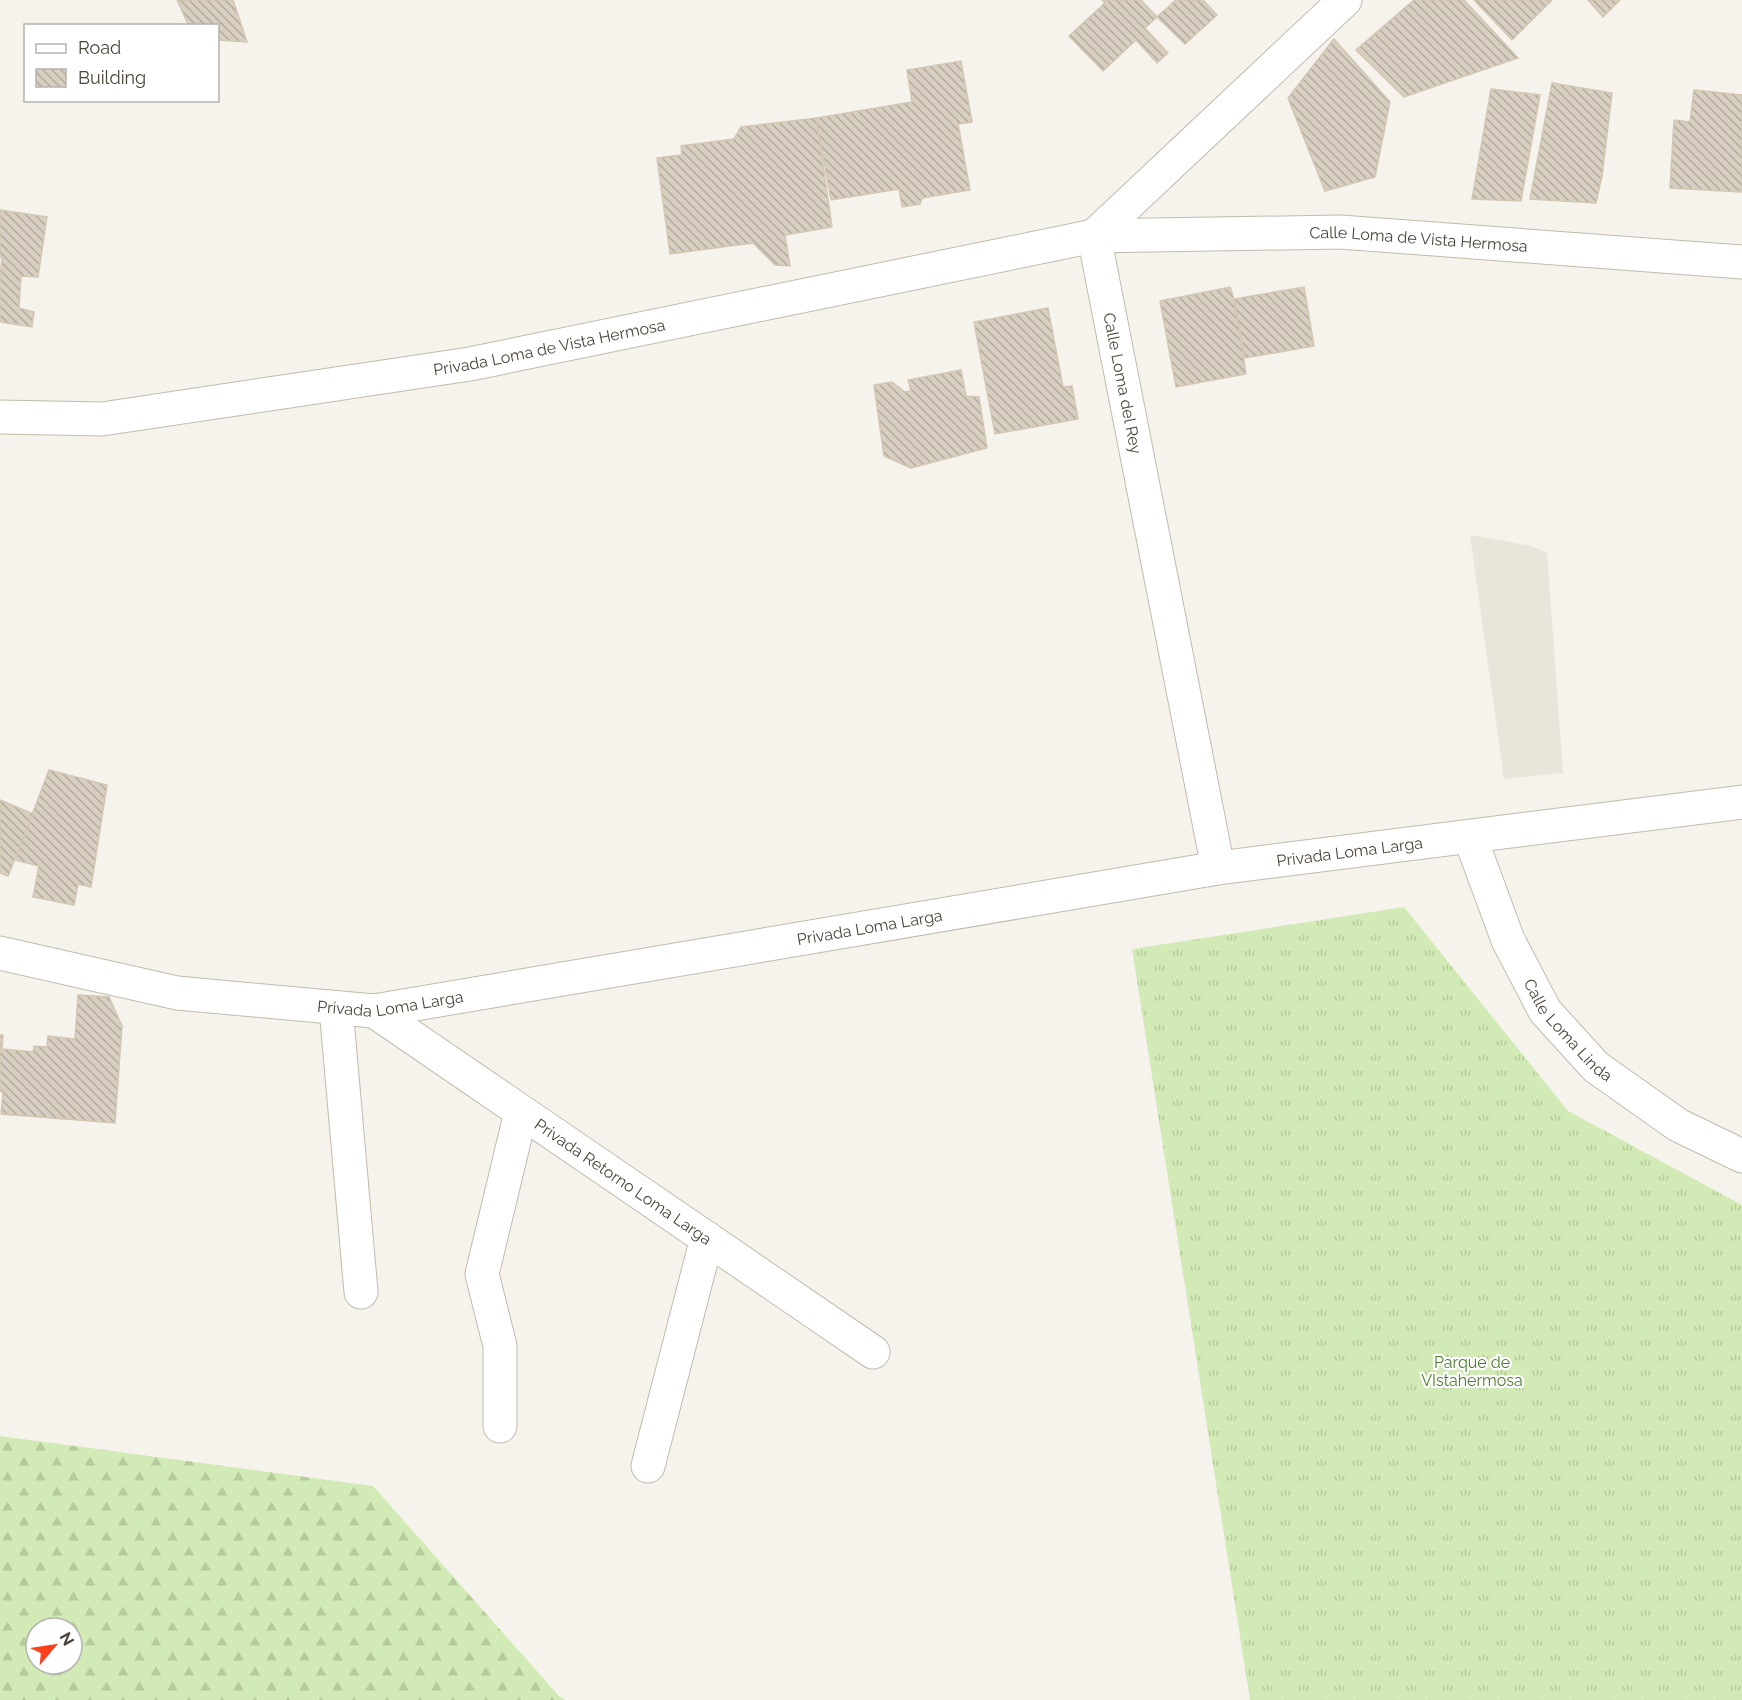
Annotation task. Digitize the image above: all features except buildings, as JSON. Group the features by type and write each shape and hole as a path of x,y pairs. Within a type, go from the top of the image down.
{"street":[{"path":"1094,236 1346,0"},
{"name":"Calle Loma de Vista Hermosa","path":"1094,236 1340,232 1742,262"},
{"name":"Privada Loma de Vista Hermosa","path":"0,417 102,419 470,364 1094,236"},
{"name":"Calle Loma del Rey","path":"1094,236 1218,868"},
{"name":"Privada Loma Larga","path":"0,953 177,993 374,1011 1218,868 1742,802"},
{"name":"Calle Loma Linda","path":"1470,837 1508,939 1545,1011 1596,1067 1678,1125 1742,1156"},
{"path":"336,1008 361,1292"},
{"name":"Privada Retorno Loma Larga","path":"374,1011 873,1352"},
{"path":"500,1426 500,1346 482,1274 521,1112"},
{"path":"648,1466 707,1238"}],"shaded area":[{"path":"1470,535 1532,546 1547,553 1563,773 1504,779"}],"green space":[{"name":"Parque de VIstahermosa","path":"1404,907 1568,1111 1742,1205 1742,1700 1250,1700 1132,949"},
{"path":"0,1436 373,1486 559,1696 566,1700 0,1700"}]}
